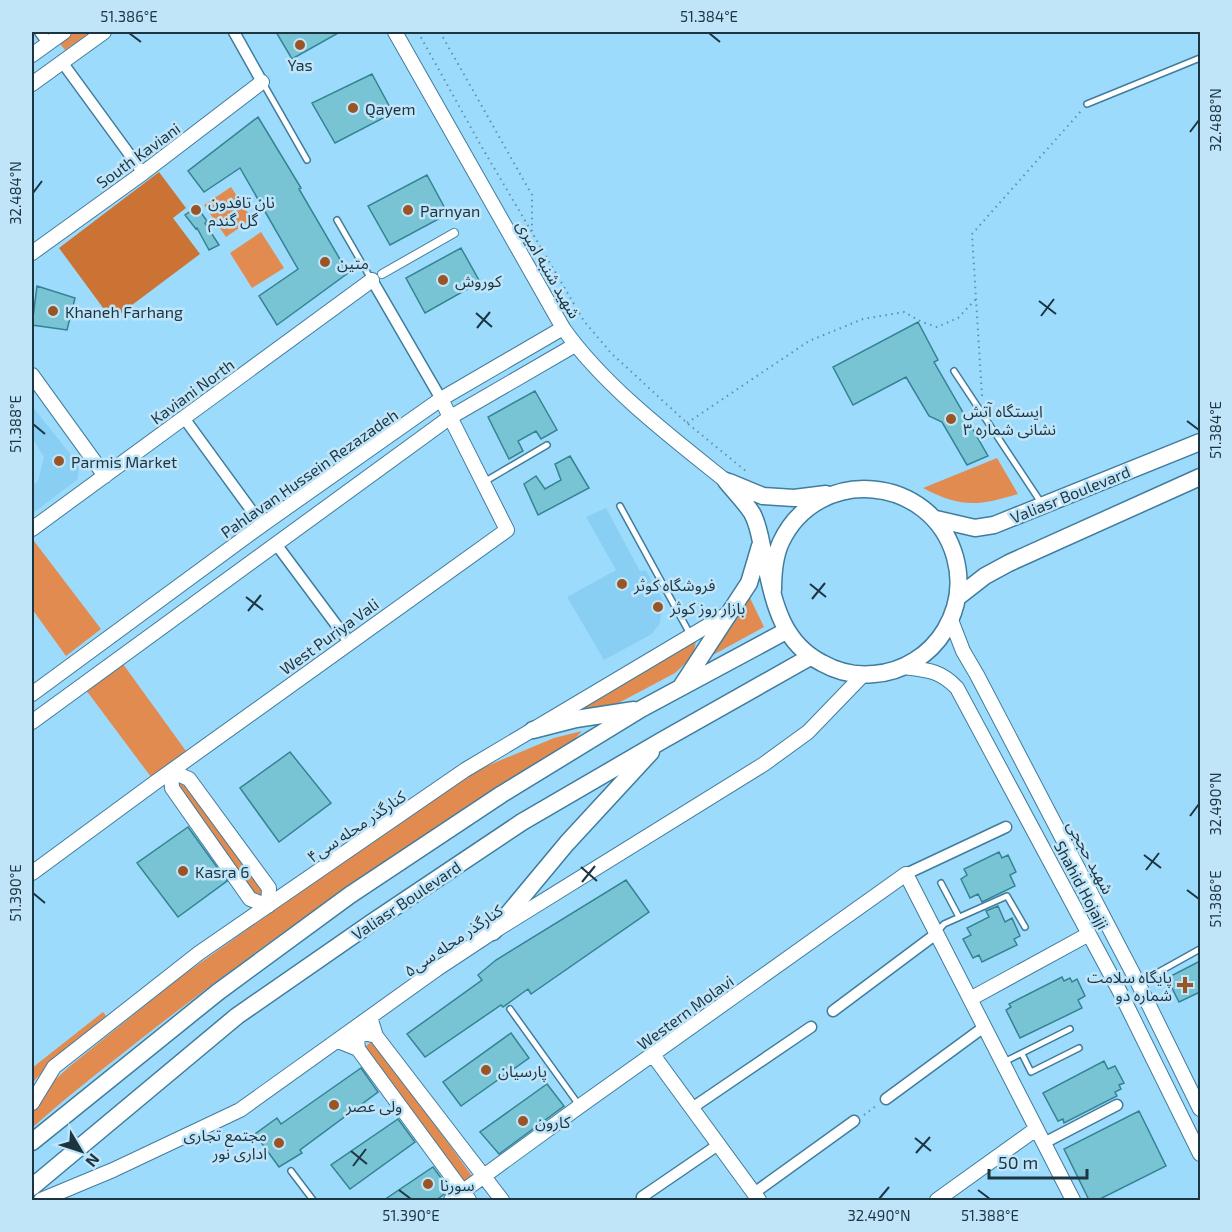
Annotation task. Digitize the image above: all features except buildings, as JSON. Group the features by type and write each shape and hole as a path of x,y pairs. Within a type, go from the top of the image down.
{"main road":[{"name":"Valiasr Boulevard","path":"936,519 975,528 994,525 1200,442"},
{"path":"958,597 985,576 1009,562 1200,477"},
{"path":"726,481 763,496 794,498 863,488 890,491 915,502 936,519 951,543 959,569 958,597 951,620 939,639 923,655 903,667 884,673 863,675 836,670 810,657 786,631 777,611 761,539 752,513 726,481"},
{"path":"773,591 774,566 781,542 795,521 813,504 836,493"},
{"path":"678,690 749,584 756,565 761,539"},
{"path":"32,1142 218,992 350,895 502,794 641,709 786,631"},
{"name":"Valiasr Boulevard","path":"32,1187 237,1016 374,921 522,822 810,657"},
{"path":"533,730 576,719 641,709"},
{"path":"493,932 567,843 663,740"}],"street":[{"path":"32,55 44,37 64,32"},
{"path":"32,84 104,32"},
{"path":"234,32 262,82"},
{"name":"شهید شنبه امیری","path":"395,32 563,328 575,345 615,387 726,481"},
{"path":"44,37 143,172"},
{"name":"South Kaviani","path":"32,253 262,82"},
{"path":"454,233 377,277 483,482"},
{"name":"Kaviani North","path":"32,529 377,277"},
{"name":"Pahlavan Hussein Rezazadeh","path":"32,694 262,525 441,399 563,328"},
{"path":"32,722 96,673 449,418 575,345"},
{"path":"32,375 105,476"},
{"path":"184,418 349,642"},
{"name":"West Puriya Vali","path":"32,873 507,530 483,482"},
{"name":"کنارگذر محله سی۴","path":"32,1103 54,1067 199,953 465,770 729,613"},
{"name":"شهید حججی","path":"951,620 963,651 1138,983 1200,1109"},
{"path":"116,632 129,650"},
{"name":"Shahid Hojajji","path":"903,667 933,670 948,678 957,688 1120,992 1200,1154"},
{"name":"کنارگذر محله سی۵","path":"41,1200 112,1170 240,1110 493,932 764,764 808,732 863,675"},
{"path":"56,676 69,694"},
{"path":"171,771 189,778 269,888 267,906 250,899 172,788 171,771"},
{"path":"1006,827 906,874 1073,1200"},
{"name":"Western Molavi","path":"451,1200 466,1196 484,1177 580,1106 906,874"},
{"path":"833,1011 936,934"},
{"path":"970,999 1089,934"},
{"path":"370,1017 376,1036 502,1200"},
{"path":"692,1108 811,1027"},
{"path":"886,1099 984,1027"},
{"path":"376,1036 365,1033 357,1038 358,1049 466,1196"},
{"path":"338,1041 358,1049"},
{"path":"653,1055 756,1197 854,1121"},
{"path":"1044,1143 1117,1105"},
{"path":"937,1200 1036,1129"},
{"path":"642,1197 718,1144"}],"lane":[{"path":"1087,104 1200,58"},
{"path":"262,82 307,160"},
{"path":"337,219 377,277"},
{"path":"954,371 1042,506"},
{"path":"483,482 547,445"},
{"path":"620,506 691,635"},
{"path":"941,884 960,917"},
{"path":"936,934 944,924 1007,896 1025,927"},
{"path":"1138,983 1200,949"},
{"path":"510,1009 580,1106"},
{"path":"1002,1063 1070,1029"},
{"path":"1022,1054 1031,1072 1079,1048"},
{"path":"291,1171 314,1200"}],"path":[{"path":"418,32 480,144 584,321 610,353 687,423 749,474"},
{"path":"440,32 532,195 532,234"},
{"path":"984,416 972,234 1087,104"},
{"path":"687,423 809,342 831,332 863,319 904,312 937,327 958,318 976,299"},
{"path":"854,1121 886,1099"}],"shaded area":[{"path":"72,32 91,32 65,50 58,41"},
{"path":"159,172 186,208 173,218 200,254 112,320 59,248"},
{"path":"231,187 252,219 226,237 204,205"},
{"path":"261,232 284,268 252,288 230,253"},
{"name":"Parmis Market","path":"32,406 79,465 78,479 32,514 32,486 38,481 44,457 32,438"},
{"path":"997,458 1018,494 992,501 970,503 948,499 923,488"},
{"name":"فروشگاه کوثر","path":"606,508 640,571 646,570 663,601 660,623 652,634 604,660 567,597 616,570 586,517"},
{"path":"34,541 101,629 66,656 32,609 32,543"},
{"path":"750,598 764,627 711,656"},
{"path":"696,641 693,656 675,673 611,707 555,721"},
{"path":"123,664 186,751 151,777 86,690"},
{"path":"582,731 574,740 413,843 308,915 206,989 32,1128 32,1111 46,1088 179,978 389,829 482,768 554,738"},
{"path":"176,779 184,781 265,888 262,901 252,896 175,787"},
{"path":"103,1012 106,1016 57,1057 32,1083 32,1068"},
{"path":"374,1040 472,1176 463,1183 362,1049"}],"place":[{"name":"Yas","path":"300,45"},
{"name":"Qayem","path":"353,108"},
{"name":"نان تافدون گل گندم","path":"196,210"},
{"name":"Parnyan","path":"408,210"},
{"name":"متین","path":"325,262"},
{"name":"کوروش","path":"443,280"},
{"name":"Khaneh Farhang","path":"53,311"},
{"name":"ایستگاه آتش نشانی شماره ۳","path":"951,419"},
{"name":"Parmis Market","path":"59,461"},
{"name":"فروشگاه کوثر","path":"622,584"},
{"name":"بازار روز کوثر","path":"658,607"},
{"name":"Kasra 6","path":"183,871"},
{"name":"پایگاه سلامت شماره دو","path":"1185,985"},
{"name":"پارسیان","path":"486,1070"},
{"name":"ولی عصر","path":"334,1105"},
{"name":"کارون","path":"523,1121"},
{"name":"مجتمع تجاری اداری نور","path":"279,1143"},
{"name":"سورنا","path":"428,1184"}]}
